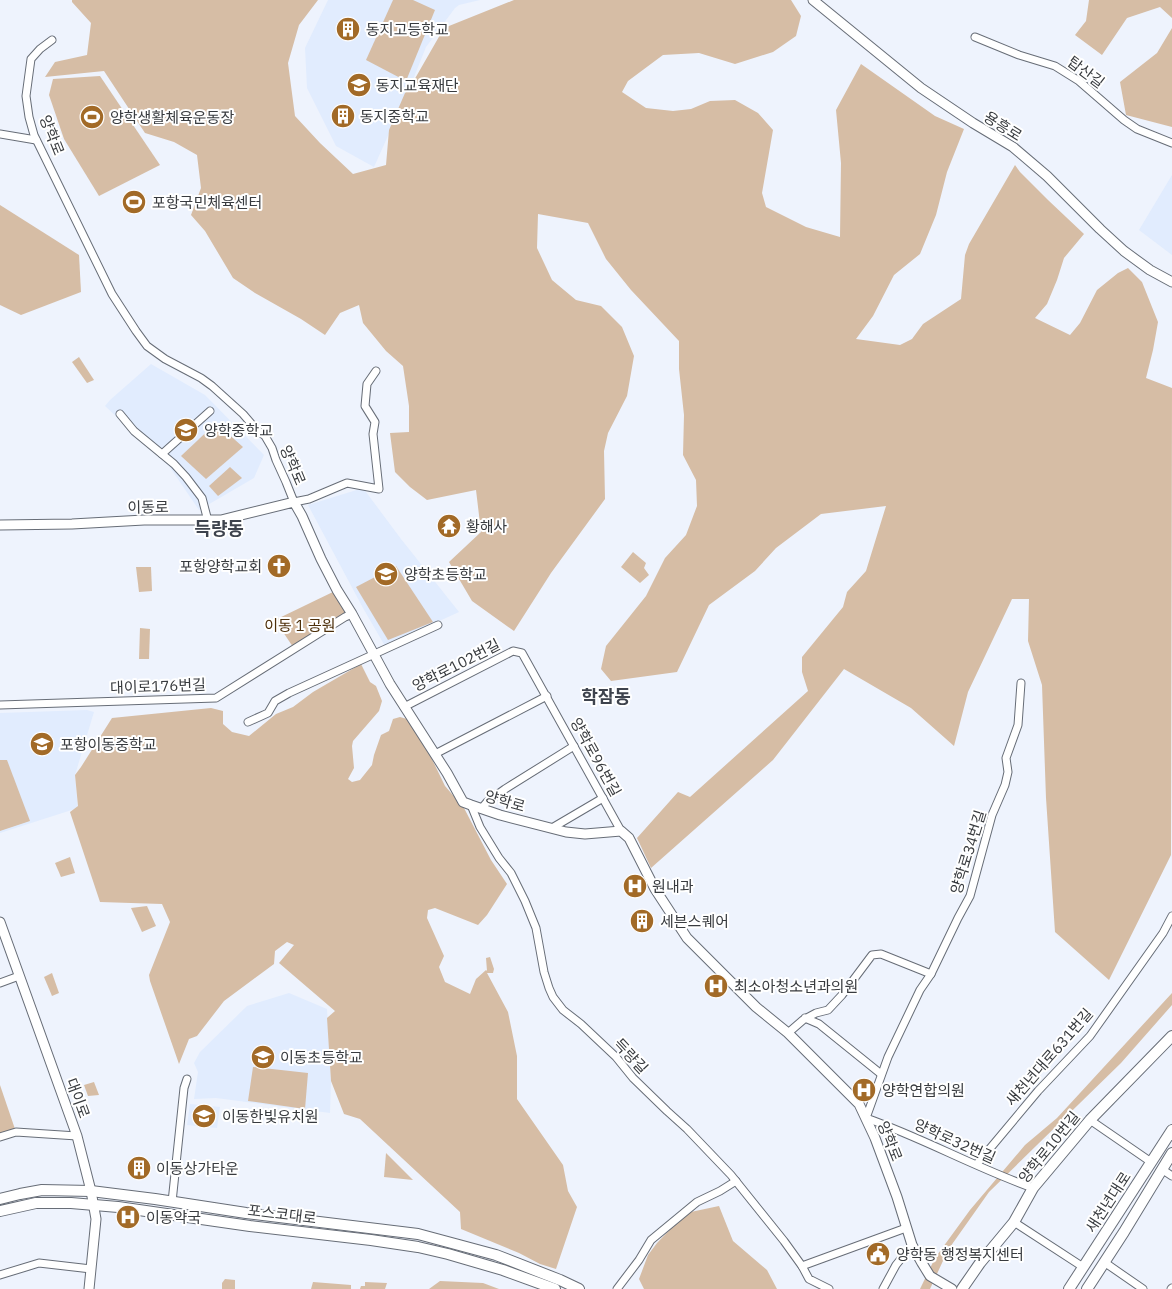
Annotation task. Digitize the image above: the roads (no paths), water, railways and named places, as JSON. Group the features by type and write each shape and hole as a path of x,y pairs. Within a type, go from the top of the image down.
{"main road":[{"name":"양학로10번길","path":"962,1289 980,1263 1014,1222 1033,1188 1090,1120 1172,1036"},
{"name":"새천년대로","path":"1069,1289 1172,1130"},
{"name":"새천년대로","path":"1087,1289 1172,1153"},
{"path":"1151,1188 1170,1171"},
{"name":"포스코대로","path":"0,1199 42,1190 92,1191 418,1234 506,1258 579,1289"},
{"name":"포스코대로","path":"0,1211 51,1202 94,1205 371,1240 418,1247 448,1254 503,1270 555,1289"},
{"path":"212,1220 215,1215 213,1208"}],"street":[{"name":"용흥로","path":"813,0 921,88 973,123 1014,147 1047,176 1124,251 1150,270 1172,282"},
{"name":"탑산길","path":"975,37 1019,55 1055,66 1079,81 1137,129 1172,143"},
{"name":"양학로","path":"52,40 31,59 26,96 29,117 36,140 112,294 147,346 165,359 212,386 265,436 321,559 404,707 463,802 480,809 566,832 585,834 621,831 629,838 655,889 688,938 756,1007 788,1033 859,1104 885,1163 912,1245 930,1276 952,1289"},
{"path":"0,134 36,140"},
{"path":"294,502 309,499 347,483 379,489 373,434 374,422 365,406 367,384 376,371"},
{"path":"162,454 210,411"},
{"path":"120,414 134,431 180,471 202,498 208,521"},
{"name":"이동로","path":"0,525 144,520 221,520 294,502"},
{"name":"대이로176번길","path":"0,705 216,698 352,614"},
{"path":"248,722 268,713 275,702 288,692 438,625"},
{"name":"양학로102번길","path":"404,707 513,651 522,653"},
{"name":"양학로96번길","path":"522,653 621,831"},
{"name":"양학로34번길","path":"866,1118 888,1056 920,990 931,974 970,896 992,815 1005,785 1008,772 1006,758 1018,725 1021,683"},
{"path":"434,754 547,696"},
{"path":"480,809 505,789 574,746"},
{"path":"552,828 603,798"},
{"name":"득량길","path":"471,805 480,827 511,873 525,901 536,928 544,972 548,988 553,997 563,1010 616,1057 633,1078 687,1129 736,1181 802,1266 809,1278 829,1289"},
{"name":"새천년대로631번길","path":"977,1164 1038,1091 1090,1036 1163,933 1172,916"},
{"name":"대이로","path":"0,922 77,1136 92,1191 96,1219 89,1289"},
{"path":"788,1033 805,1018 828,1010 842,995 872,954 881,954 931,974"},
{"path":"0,983 19,976"},
{"path":"805,1018 819,1024 882,1074"},
{"path":"172,1202 184,1088 187,1079"},
{"name":"양학로32번길","path":"866,1118 977,1164 1001,1177 1033,1188"},
{"path":"1090,1120 1151,1162"},
{"path":"0,1137 16,1132 77,1136"},
{"path":"617,1289 652,1240 697,1202 736,1181"},
{"path":"1014,1222 1083,1267"},
{"path":"802,1266 906,1228"},
{"path":"883,1289 896,1265 912,1245"},
{"path":"1104,1262 1143,1289"},
{"path":"0,1275 39,1263 91,1269"},
{"path":"812,1289 813,1281"}],"place":[{"name":"동지고등학교","path":"348,29"},
{"name":"동지교육재단","path":"359,85"},
{"name":"동지중학교","path":"343,116"},
{"name":"양학생활체육운동장","path":"92,117"},
{"name":"포항국민체육센터","path":"134,202"},
{"name":"양학중학교","path":"186,430"},
{"name":"황해사","path":"449,526"},
{"name":"포항양학교회","path":"279,566"},
{"name":"양학초등학교","path":"386,574"},
{"name":"포항이동중학교","path":"42,744"},
{"name":"원내과","path":"635,886"},
{"name":"세븐스퀘어","path":"642,921"},
{"name":"최소아청소년과의원","path":"716,986"},
{"name":"이동초등학교","path":"263,1057"},
{"name":"양학연합의원","path":"864,1090"},
{"name":"이동한빛유치원","path":"204,1116"},
{"name":"이동상가타운","path":"139,1168"},
{"name":"이동약국","path":"128,1217"},
{"name":"양학동 행정복지센터","path":"878,1254"}],"district":[{"name":"득량동","path":"219,528"},
{"name":"학잠동","path":"606,696"}],"park label":[{"name":"이동 1 공원","path":"300,625"}]}
